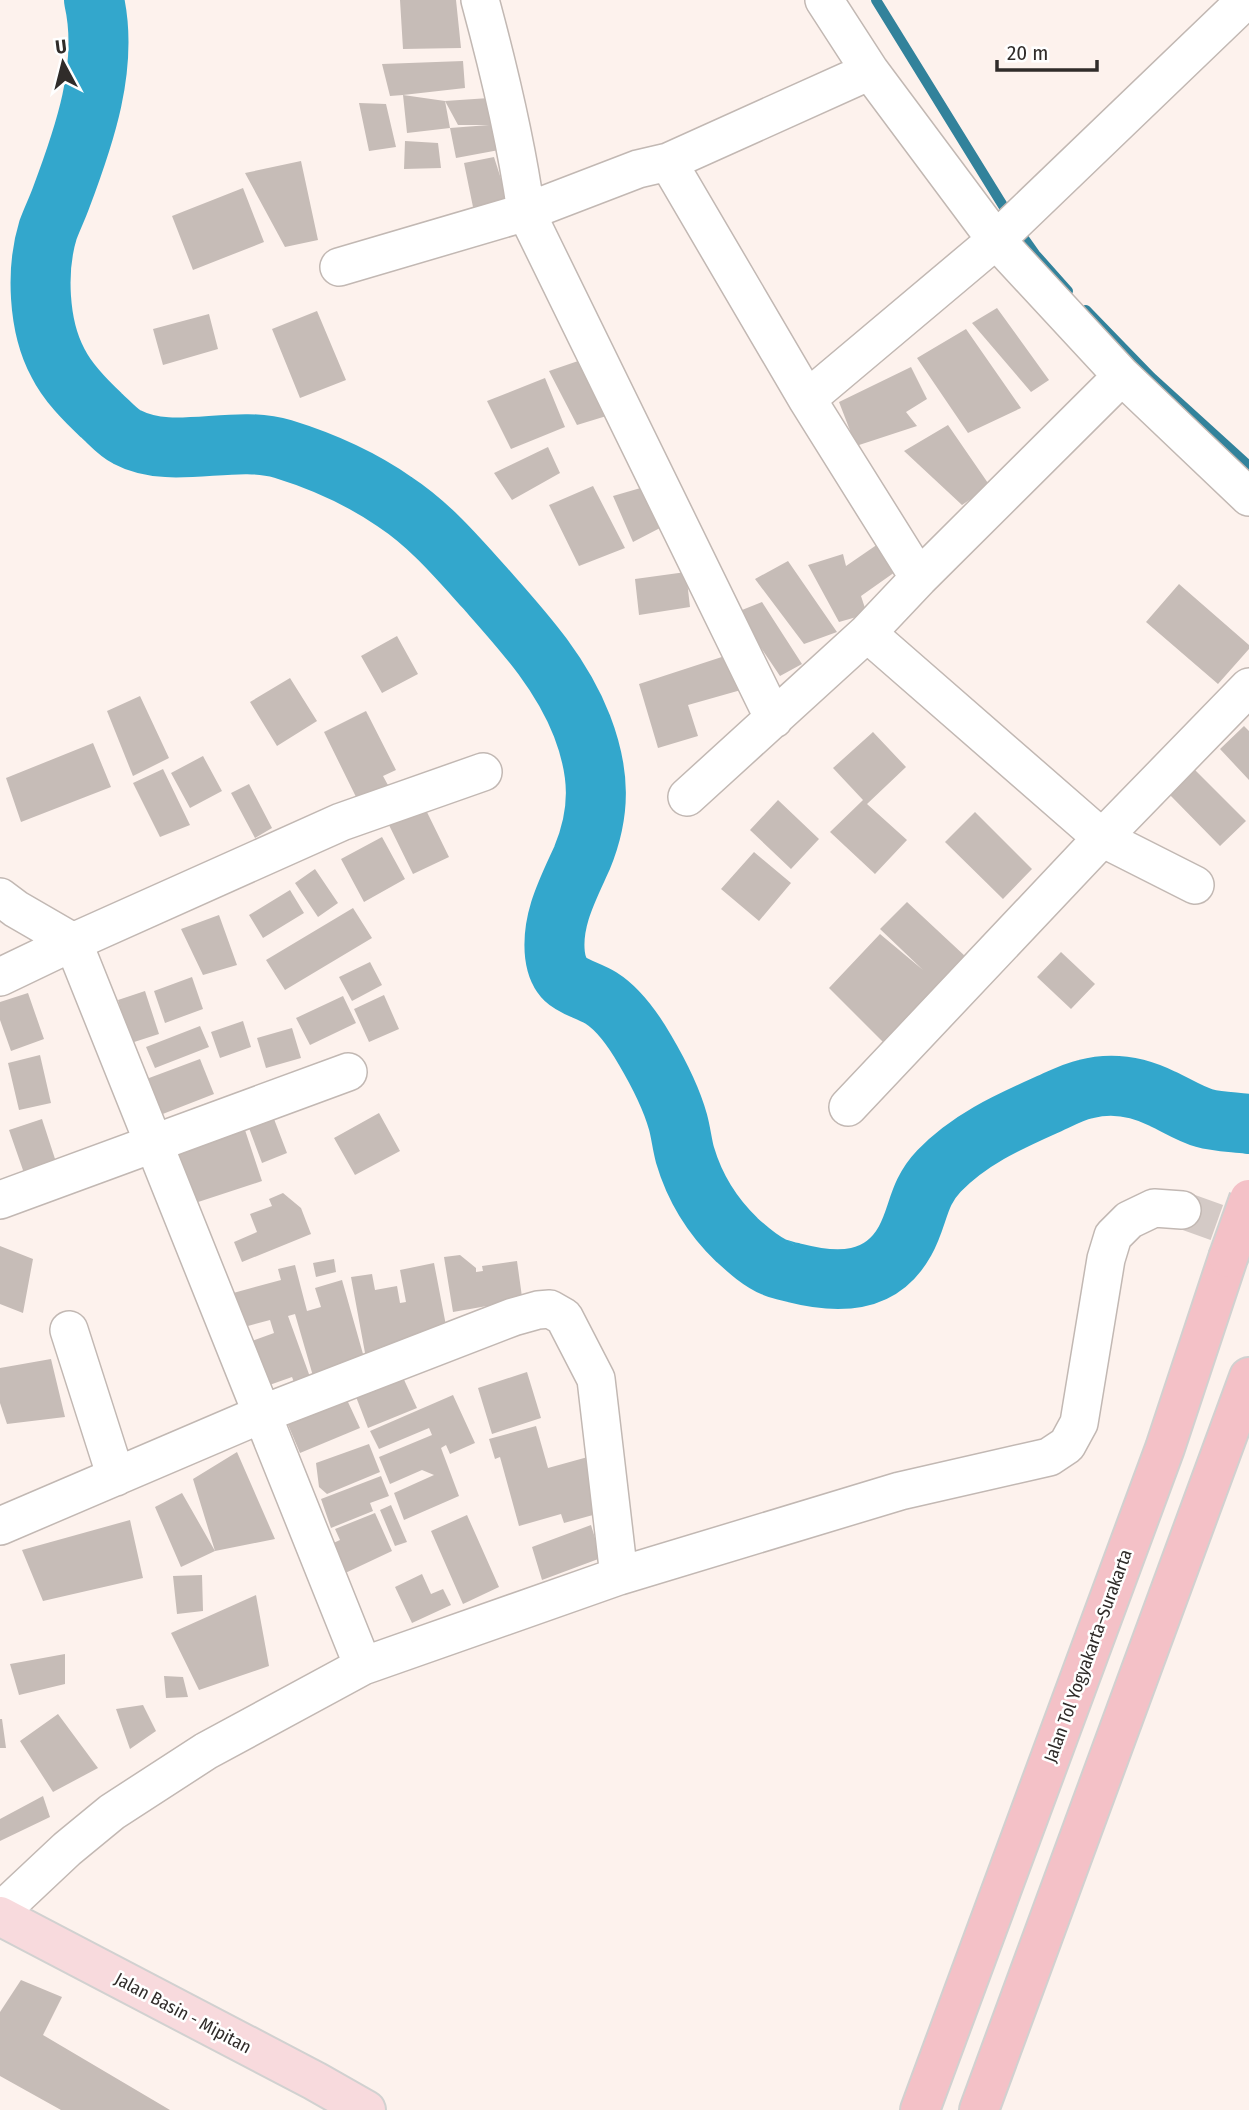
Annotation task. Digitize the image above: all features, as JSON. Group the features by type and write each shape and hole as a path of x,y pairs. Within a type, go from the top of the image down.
{"highway":[{"name":"Jalan Tol Yogyakarta–Surakarta","path":"920,2110 1165,1448 1249,1199"},
{"path":"979,2110 1249,1377"}],"main road":[{"name":"Jalan Basin - Mipitan","path":"0,1914 366,2110"}],"street":[{"path":"480,0 520,167 526,212 774,719"},
{"path":"824,0 870,71 996,240 1122,376 1249,496"},
{"path":"807,399 996,240 1247,0"},
{"path":"339,267 526,212 638,169 668,162 870,71"},
{"path":"668,162 807,399 919,578"},
{"path":"687,797 867,633 1122,376"},
{"path":"867,633 1102,838 1195,885"},
{"path":"848,1107 1249,687"},
{"path":"0,978 73,942 341,822 483,772"},
{"path":"0,897 73,942 363,1666"},
{"path":"0,1200 348,1072"},
{"path":"0,1914 67,1849 112,1812 206,1751 363,1666 619,1576 900,1490 1049,1457 1067,1445 1079,1423 1106,1259 1114,1236 1129,1220 1154,1208 1182,1210"},
{"path":"0,1525 262,1414 513,1317 550,1309 564,1317 596,1379 619,1576"},
{"path":"69,1330 116,1477"}],"building":[{"path":"400,0 456,0 461,48 403,49"},
{"path":"463,61 465,88 390,96 382,64"},
{"path":"403,95 445,101 450,128 407,133"},
{"path":"489,98 499,150 456,158 450,128 489,125 458,125 445,101"},
{"path":"359,103 386,104 396,147 369,151"},
{"path":"405,141 438,143 441,168 404,169"},
{"path":"494,157 508,201 473,207 464,163"},
{"path":"301,161 318,240 285,247 245,173"},
{"path":"243,188 264,242 193,270 172,216"},
{"path":"997,308 1049,380 1031,392 972,323"},
{"path":"317,311 346,380 300,398 272,329"},
{"path":"209,314 218,349 163,365 153,329"},
{"path":"966,329 1021,408 968,433 917,358"},
{"path":"581,360 613,414 577,425 549,371"},
{"path":"911,367 927,399 906,412 917,426 856,446 839,402"},
{"path":"545,378 565,427 511,449 487,401"},
{"path":"948,425 990,486 962,505 904,451"},
{"path":"548,447 560,473 512,500 494,473"},
{"path":"593,486 625,548 579,566 549,505"},
{"path":"644,487 660,528 633,542 613,496"},
{"path":"878,544 895,572 861,596 867,614 839,622 808,565 843,554 846,566"},
{"path":"788,561 837,632 804,644 755,579"},
{"path":"686,572 690,607 639,615 635,579"},
{"path":"1179,584 1249,645 1249,649 1218,684 1146,622"},
{"path":"762,602 802,664 780,676 737,612"},
{"path":"397,636 418,674 382,693 361,656"},
{"path":"731,654 741,690 688,705 698,736 658,748 639,684"},
{"path":"290,678 317,721 277,746 250,702"},
{"path":"140,696 169,758 133,776 107,711"},
{"path":"366,711 396,770 383,776 389,787 359,803 324,732"},
{"path":"1244,726 1249,731 1249,780 1220,749"},
{"path":"873,732 906,767 867,804 907,840 875,874 830,832 863,800 833,768"},
{"path":"93,743 111,787 21,822 6,778"},
{"path":"203,756 222,791 190,808 171,773"},
{"path":"163,769 190,825 160,837 133,783"},
{"path":"1195,770 1246,821 1220,846 1170,795"},
{"path":"249,784 272,828 255,838 231,793"},
{"path":"778,800 819,839 791,869 750,830"},
{"path":"423,804 449,857 413,874 387,821"},
{"path":"975,812 1032,869 1003,899 945,842"},
{"path":"382,837 405,879 364,902 341,859"},
{"path":"754,852 791,883 759,921 721,889"},
{"path":"315,869 338,903 318,917 295,883"},
{"path":"290,890 304,913 263,938 249,915"},
{"path":"907,902 966,957 885,1044 829,988 880,934 923,970 880,929"},
{"path":"353,908 372,938 285,990 266,960"},
{"path":"219,915 237,965 203,975 181,929"},
{"path":"1061,952 1095,984 1071,1009 1037,977"},
{"path":"370,962 382,985 352,1001 339,977"},
{"path":"192,977 203,1009 165,1023 154,991"},
{"path":"145,991 159,1034 131,1043 118,1000"},
{"path":"28,993 44,1039 11,1051 0,1020 0,1002"},
{"path":"384,995 399,1029 369,1042 354,1009"},
{"path":"343,996 356,1023 310,1045 296,1018"},
{"path":"243,1021 251,1047 220,1058 211,1032"},
{"path":"200,1026 209,1047 155,1068 146,1047"},
{"path":"292,1028 301,1058 266,1068 257,1038"},
{"path":"40,1055 51,1103 19,1110 8,1063"},
{"path":"200,1059 214,1094 155,1117 141,1081"},
{"path":"379,1113 400,1151 355,1175 334,1138"},
{"path":"42,1119 56,1162 24,1173 9,1130"},
{"path":"274,1119 287,1153 262,1163 249,1128"},
{"path":"245,1130 262,1181 189,1205 172,1154"},
{"path":"283,1193 301,1208 311,1234 242,1262 234,1242 257,1232 250,1214 272,1206 269,1199"},
{"path":"0,1246 33,1259 23,1313 0,1304"},
{"path":"460,1255 476,1268 476,1272 483,1271 482,1266 517,1261 523,1304 487,1306 453,1312 444,1257"},
{"path":"334,1259 336,1272 316,1277 313,1263"},
{"path":"434,1263 448,1336 368,1369 351,1277 372,1274 375,1290 397,1286 400,1303 406,1302 400,1270"},
{"path":"295,1265 307,1311 321,1307 315,1288 342,1280 365,1361 313,1376 295,1314 288,1316 314,1388 299,1395 292,1377 261,1388 241,1345 274,1333 270,1320 237,1329 226,1295 281,1280 278,1269"},
{"path":"51,1359 65,1417 7,1424 0,1403 0,1368"},
{"path":"400,1371 417,1408 368,1428 353,1389"},
{"path":"527,1372 541,1418 492,1434 478,1388"},
{"path":"342,1389 360,1428 300,1453 283,1413"},
{"path":"453,1395 475,1443 450,1454 446,1445 441,1448 459,1496 404,1520 394,1493 434,1475 422,1470 390,1484 379,1457 432,1435 429,1428 379,1449 370,1431"},
{"path":"536,1426 548,1468 595,1455 611,1510 564,1523 561,1514 519,1526 500,1457 495,1459 489,1439"},
{"path":"369,1444 380,1472 327,1494 319,1487 316,1463"},
{"path":"237,1452 275,1539 215,1551 193,1479"},
{"path":"381,1476 389,1496 370,1503 373,1511 331,1528 321,1499"},
{"path":"182,1493 215,1551 181,1567 155,1507"},
{"path":"391,1505 407,1542 395,1546 380,1510"},
{"path":"375,1513 392,1551 341,1575 329,1545 340,1540 335,1529"},
{"path":"467,1515 499,1587 463,1604 431,1531"},
{"path":"130,1520 143,1578 43,1601 22,1550"},
{"path":"591,1525 601,1558 542,1580 532,1547"},
{"path":"422,1574 431,1594 443,1589 451,1605 412,1623 395,1587"},
{"path":"202,1575 203,1611 177,1614 173,1576"},
{"path":"256,1595 269,1666 199,1690 171,1633"},
{"path":"65,1654 65,1684 19,1695 10,1664"},
{"path":"164,1676 183,1677 188,1697 166,1698"},
{"path":"143,1705 156,1731 130,1749 116,1709"},
{"path":"58,1714 98,1768 53,1792 20,1741"},
{"path":"2,1719 6,1748 0,1748"},
{"path":"43,1796 50,1817 0,1841 0,1819"},
{"path":"21,1980 62,1997 43,2035 170,2110 61,2110 0,2076 0,2012"}],"waterway":[{"path":"94,0 98,50 92,101 78,151 48,230 42,262 43,315 46,332 58,363 83,397 116,430 127,437 163,447 264,445 312,459 369,486 408,511 443,542 527,636 552,670 573,706 588,743 595,776 593,825 558,917 554,942 557,966 571,984 601,998 614,1009 636,1036 672,1103 685,1155 699,1191 712,1212 737,1240 775,1268 811,1277 842,1279 871,1273 884,1266 905,1241 926,1188 951,1160 975,1141 1002,1126 1086,1089 1106,1086 1135,1089 1204,1118 1249,1124"},
{"path":"876,0 1010,217"},
{"path":"1018,230 1068,291"},
{"path":"1086,310 1151,377 1249,466"}],"tunnel":[{"path":"1182,1210 1249,1234"}]}
